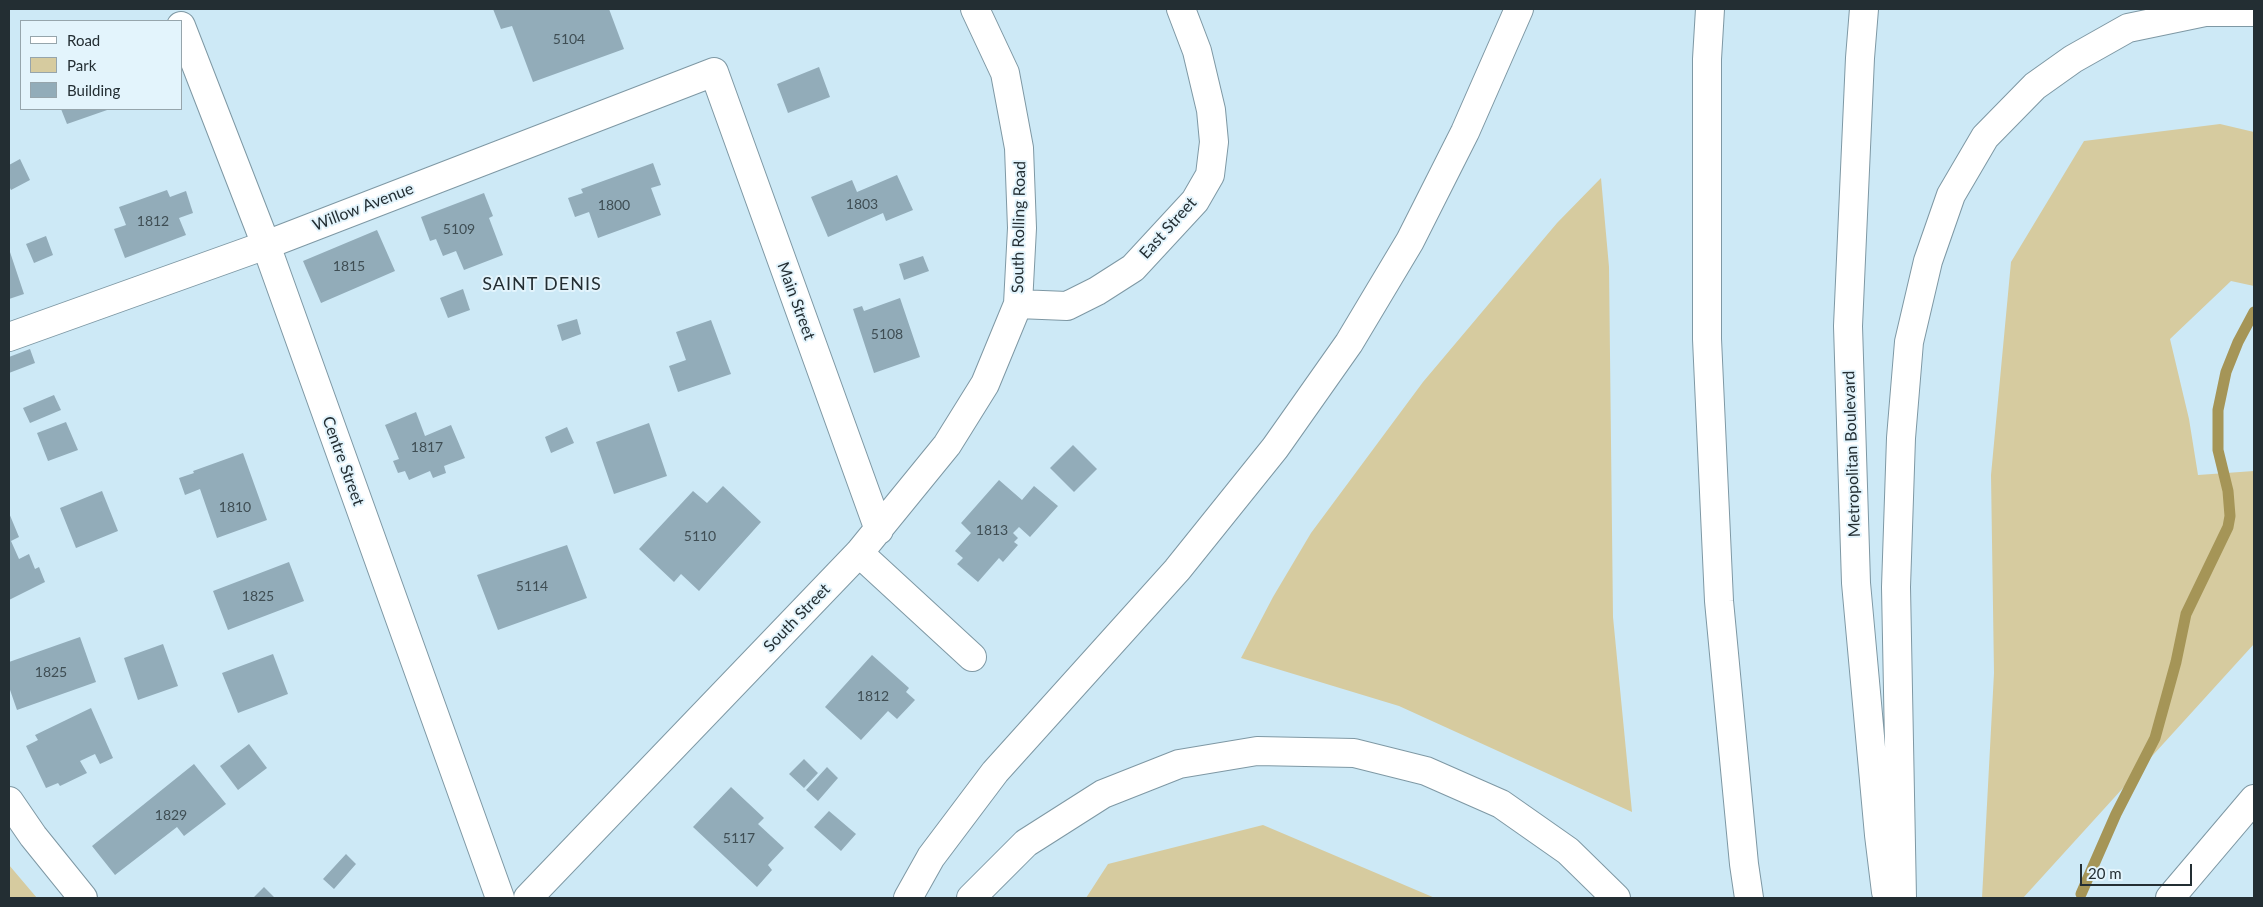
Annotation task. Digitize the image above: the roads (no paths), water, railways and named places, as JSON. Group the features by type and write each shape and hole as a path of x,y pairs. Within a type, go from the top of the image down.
{"main road":[{"name":"South Rolling Road","path":"975,9 1005,73 1019,148 1022,228 1018,304"},
{"name":"East Street","path":"1018,304 1067,306 1097,291 1133,268 1195,201 1210,175 1214,142 1211,110 1197,51 1181,9"},
{"path":"908,898 931,857 995,772 1177,570 1275,448 1349,343 1410,241 1466,132 1519,9"},
{"path":"1710,9 1707,59 1707,339 1719,600 1744,864 1749,898"},
{"name":"Metropolitan Boulevard","path":"1864,9 1859,77 1848,336 1856,583 1879,835 1887,898"},
{"path":"2205,12 2254,26"},
{"path":"1902,898 1896,587 1901,438 1909,342 1928,261 1951,195 1985,137 2035,86 2073,59 2128,28 2205,12 2254,12"},
{"name":"Centre Street","path":"182,29 266,244 500,898"},
{"name":"Willow Avenue","path":"9,337 266,244 714,72"},
{"name":"Main Street","path":"714,72 879,530"},
{"name":"South Street","path":"528,898 879,530 947,445 981,391 1018,304"},
{"path":"859,553 972,657"},
{"path":"971,898 1026,843 1103,794 1179,764 1257,751 1354,753 1426,771 1501,804 1568,850 1616,898"},
{"path":"2170,898 2254,799"},
{"path":"9,801 83,898"}],"waterway":[{"path":"2081,894 2116,814 2155,738 2176,662 2186,614 2228,527 2230,516 2228,491 2218,450 2218,410 2226,372 2238,342 2254,312"}],"district":[{"name":"SAINT DENIS","path":"542,284"}]}
